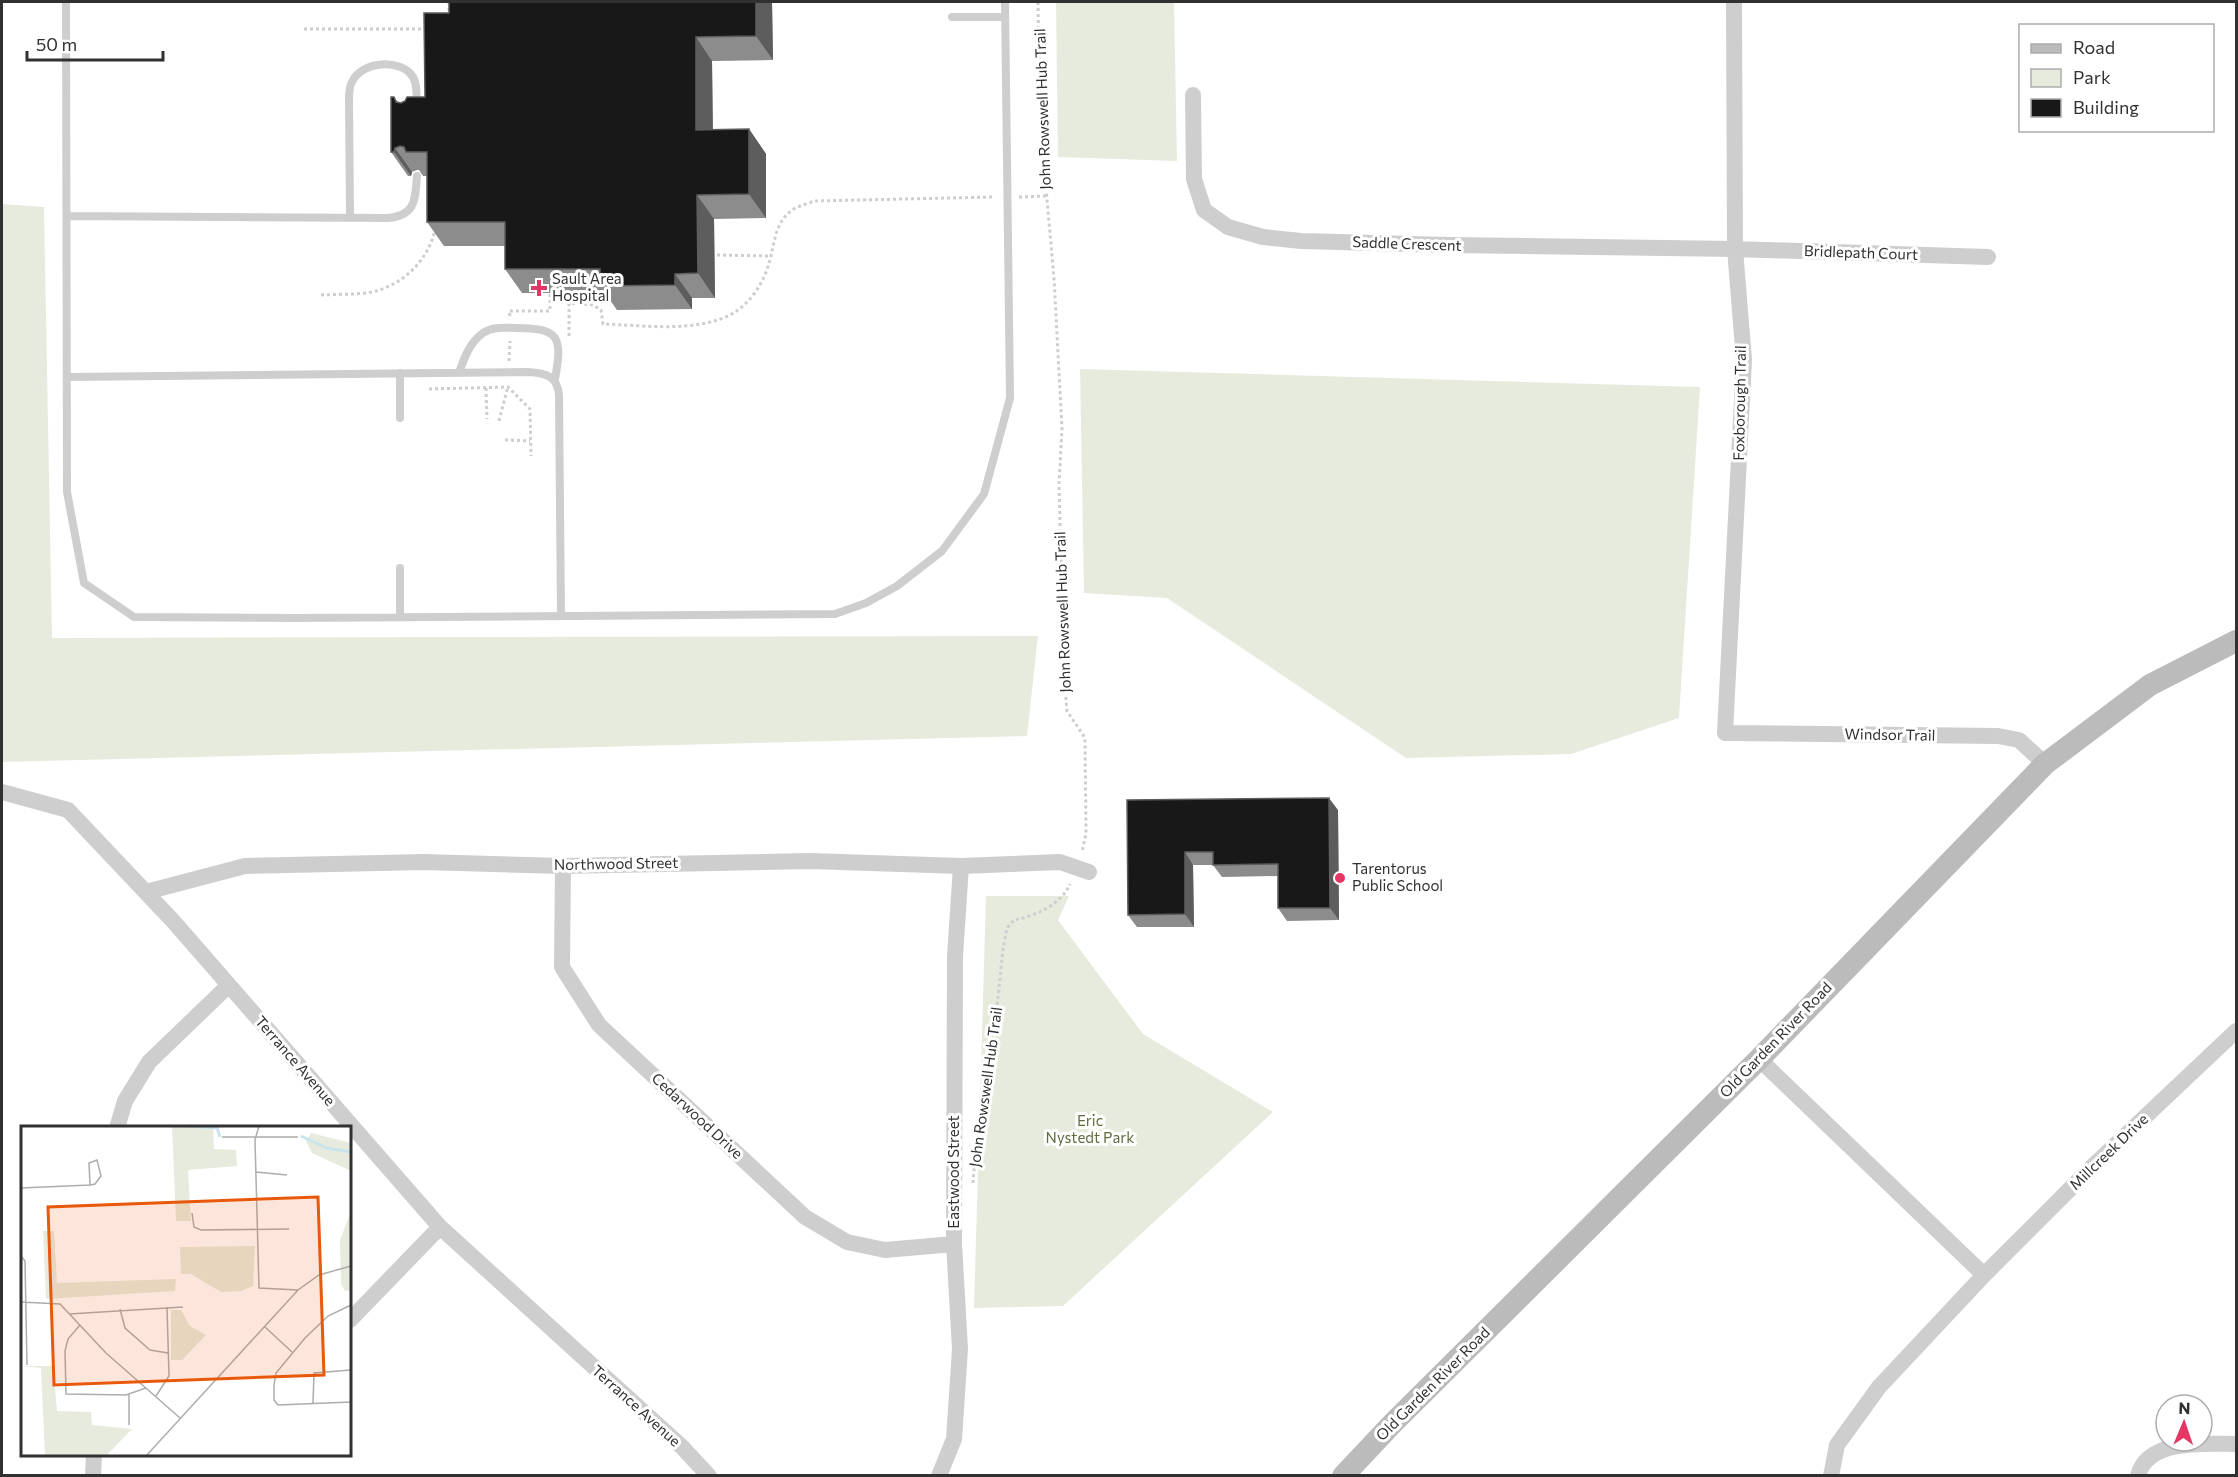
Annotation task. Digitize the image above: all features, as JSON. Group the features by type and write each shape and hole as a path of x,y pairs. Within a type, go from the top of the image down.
{"main road":[{"name":"Old Garden River Road","path":"1343,1476 1391,1425 1759,1059 2045,764 2150,685 2236,641"}],"street":[{"name":"Foxborough Trail","path":"1725,733 1744,360 1735,249 1734,2"},
{"name":"Saddle Crescent","path":"1193,94 1194,178 1204,210 1228,227 1263,237 1301,241 1735,249"},
{"name":"Bridlepath Court","path":"1735,249 1988,257"},
{"name":"Windsor Trail","path":"1725,733 1998,736 2019,740 2045,764"},
{"name":"Terrance Avenue","path":"2,792 68,810 146,892 440,1227 674,1439 710,1476"},
{"name":"Northwood Street","path":"146,892 245,866 424,862 563,866 810,861 961,866 1060,862 1083,870"},
{"name":"Cedarwood Drive","path":"563,866 562,967 599,1024 805,1217 847,1242 885,1250 954,1244"},
{"name":"Eastwood Street","path":"939,1476 954,1439 960,1348 954,1244 955,956 961,866"},
{"path":"118,1126 125,1101 149,1062 229,986"},
{"name":"Millcreek Drive","path":"1831,1476 1837,1445 1879,1387 1984,1275 2095,1164 2236,1031"},
{"path":"1759,1059 1984,1275"},
{"path":"351,1319 440,1227"},
{"path":"2138,1476 2139,1471 2155,1452 2183,1444 2236,1444"},
{"path":"93,1476 94,1456"}],"lane":[{"path":"66,2 67,492 84,583 134,617 835,614 866,603 897,586 942,551 984,494 1010,398 1005,2"},
{"path":"952,17 1005,17"},
{"path":"350,218 349,100 352,82 367,67 378,64 393,65 405,70 413,77 416,87 417,121"},
{"path":"67,216 398,217 408,212 415,198 417,176"},
{"path":"459,373 466,353 481,334 491,328 540,328 550,332 556,339 558,363 555,379 558,387 560,415 561,616"},
{"path":"67,377 509,372 543,373 555,379"},
{"path":"400,373 400,418"},
{"path":"400,568 400,617"}],"path":[{"path":"449,2 449,20"},
{"name":"John Rowswell Hub Trail","path":"973,1187 975,1157 986,1097 1000,968 1007,928 1014,920 1049,907 1066,893 1083,870 1086,834 1085,738 1067,711 1064,676 1059,484 1062,429 1054,278 1040,122 1038,2"},
{"path":"304,29 438,30"},
{"path":"556,339 569,339 569,303 593,305 602,310 603,324 681,327 710,321 735,312 756,293 769,266 774,234 781,221 793,209 814,201 1046,196"},
{"path":"321,295 371,292 390,286 402,279 418,264 427,251 436,225"},
{"path":"717,255 771,256"},
{"path":"499,422 508,387 509,311 550,311 550,293"},
{"path":"429,389 508,387 530,409 531,456"},
{"path":"486,388 487,419"},
{"path":"505,440 530,441"}],"green space":[{"path":"1056,2 1174,2 1177,161 1058,157"},
{"path":"2,204 44,207 52,638 1038,636 1027,736 2,762"},
{"path":"1080,369 1700,387 1679,718 1571,754 1406,758 1167,598 1084,593"},
{"name":"Eric Nystedt Park","path":"986,896 1069,896 1058,920 1143,1034 1273,1112 1063,1306 974,1308"}],"building":[{"path":"449,2 756,2 756,36 696,37 696,130 749,129 749,194 697,195 698,273 675,274 675,285 600,286 600,269 505,269 505,222 427,222 427,152 406,152 404,147 400,146 391,152 391,97 401,103 407,97 425,97 424,13 449,13"},
{"path":"1329,798 1330,908 1278,908 1278,864 1213,865 1213,852 1185,852 1185,914 1128,915 1127,800"}],"place":[{"name":"Sault Area Hospital","path":"539,288"},
{"name":"Tarentorus Public School","path":"1340,878"}]}
